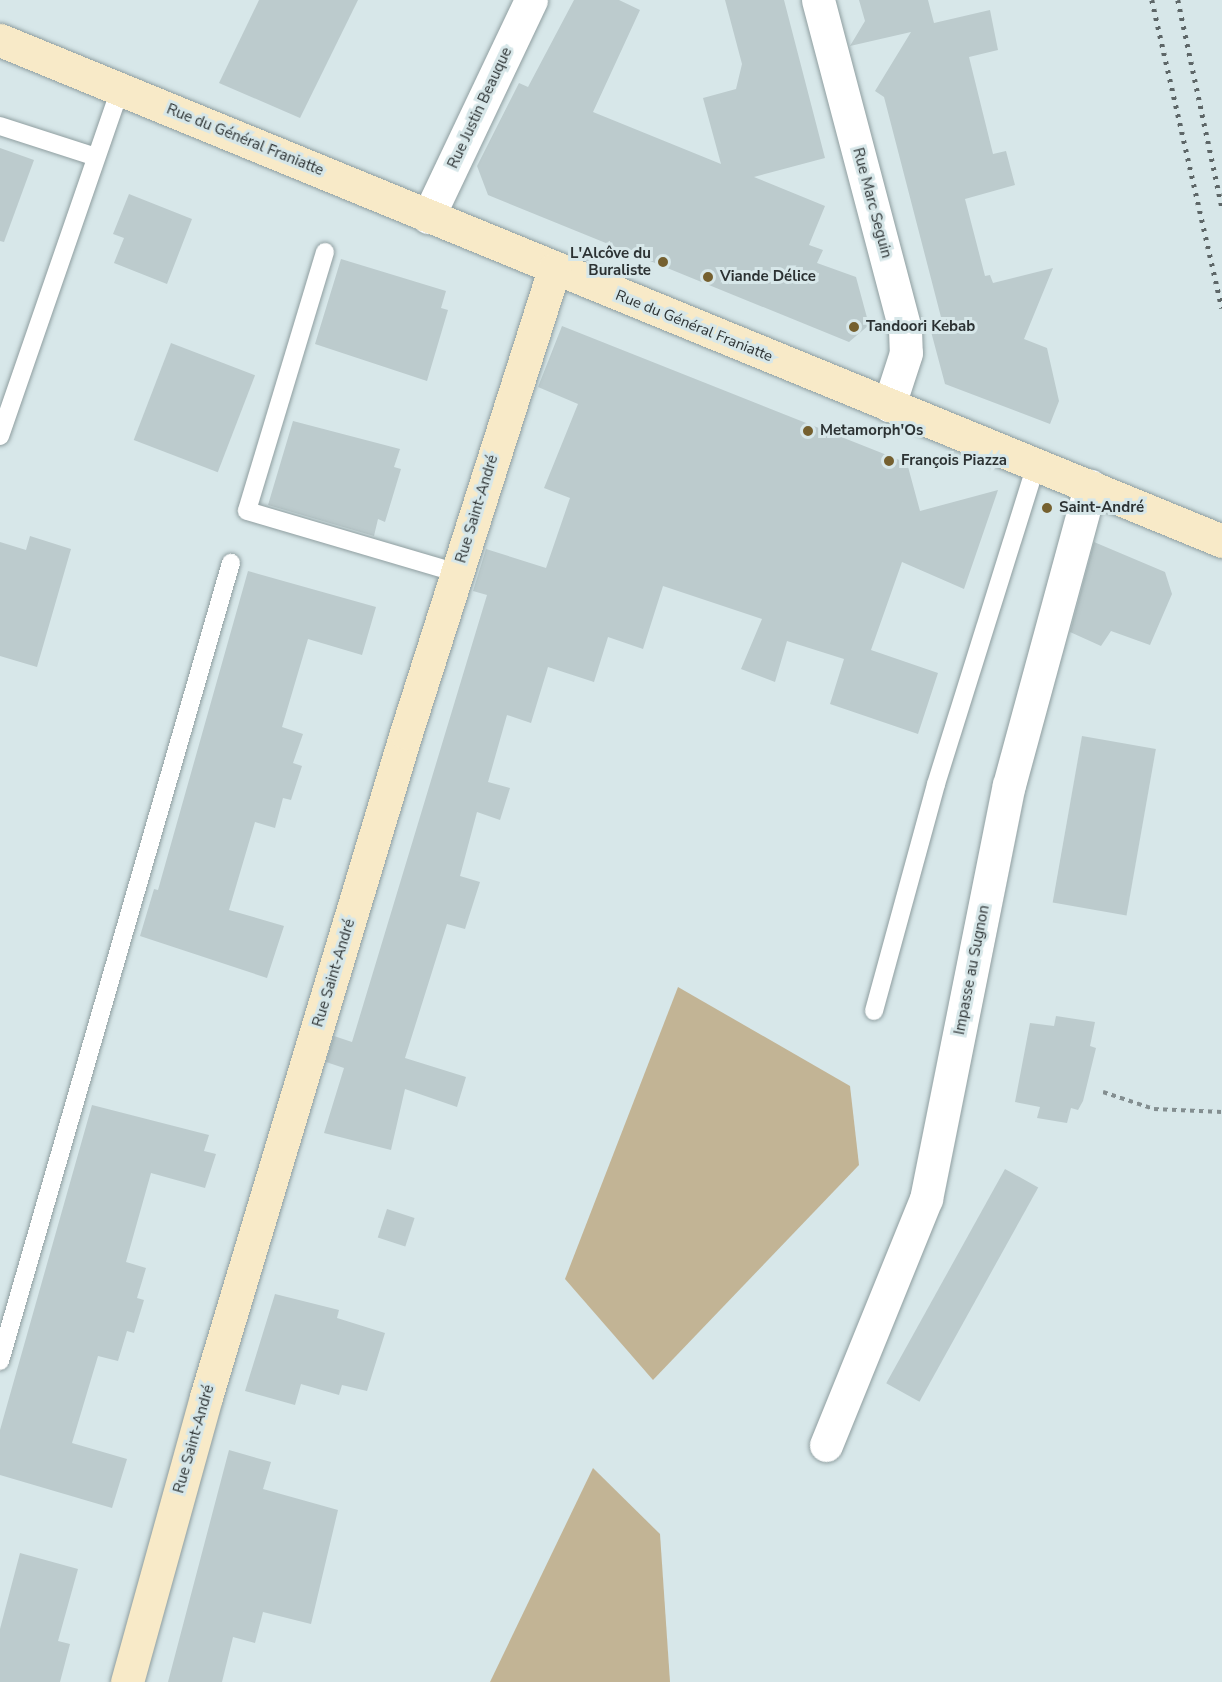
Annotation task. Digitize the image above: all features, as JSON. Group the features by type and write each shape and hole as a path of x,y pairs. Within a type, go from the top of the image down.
{"street":[{"name":"Rue Justin Beauque","path":"428,217 531,0"},
{"name":"Rue Marc Seguin","path":"818,0 905,329 906,353 889,405"},
{"name":"Rue du Général Franiatte","path":"0,40 1222,541"},
{"name":"Rue Saint-André","path":"127,1682 206,1397 457,573 554,269"},
{"name":"Impasse au Sugnon","path":"826,1445 926,1199 1009,785 1090,486"}],"lane":[{"path":"0,436 120,89"},
{"path":"0,126 96,157"},
{"path":"325,252 247,511 457,573"},
{"path":"874,1011 936,784 1036,464"},
{"path":"0,1361 231,563"}],"path":[{"path":"1103,1092 1154,1109 1222,1112"}],"shaded area":[{"path":"678,987 850,1086 859,1165 653,1380 565,1279"},
{"path":"593,1468 660,1534 670,1682 490,1682"}],"building":[{"path":"259,0 358,0 300,118 219,83"},
{"path":"574,0 619,0 640,10 593,112 721,164 703,98 736,89 742,64 725,0 784,0 825,158 754,177 825,206 809,245 823,250 817,263 856,277 869,325 849,342 488,195 477,166 519,83 528,87"},
{"path":"859,0 928,0 934,23 990,10 998,50 969,57 993,154 1006,151 1015,185 965,199 985,276 990,275 993,283 1053,268 1024,339 1047,348 1059,401 1050,424 945,384 929,324 942,321 884,97 875,91 911,32 850,46 865,21"},
{"path":"0,148 34,160 4,242 0,241"},
{"path":"129,194 192,219 167,284 114,263 124,238 113,234"},
{"path":"341,259 446,291 441,308 448,310 427,381 315,344"},
{"path":"562,326 907,463 920,511 998,490 964,589 902,562 871,650 938,673 918,734 830,704 844,659 787,641 775,682 741,669 762,619 663,586 643,649 608,637 594,682 548,667 531,723 507,715 488,782 510,788 500,820 477,812 460,876 480,882 465,929 447,924 405,1058 466,1077 457,1107 405,1089 391,1150 324,1133 344,1068 326,1062 334,1036 352,1042 487,595 473,591 486,549 546,568 570,498 544,488 578,404 538,387"},
{"path":"171,343 255,375 218,472 134,440"},
{"path":"293,421 400,449 394,467 401,469 385,522 378,519 374,536 268,505"},
{"path":"30,536 71,549 37,667 0,656 0,542 26,550"},
{"path":"1094,542 1165,572 1172,594 1150,645 1111,631 1101,646 1070,632"},
{"path":"248,571 376,607 362,655 308,639 282,727 303,734 293,763 302,766 291,800 283,798 275,828 255,822 229,910 284,926 267,978 140,936 154,889 158,890"},
{"path":"1082,736 1156,749 1127,915 1053,902"},
{"path":"1056,1016 1095,1022 1090,1046 1096,1048 1083,1101 1078,1110 1071,1108 1067,1123 1037,1118 1040,1107 1015,1102 1030,1023 1054,1026"},
{"path":"92,1105 209,1135 204,1151 216,1154 205,1188 151,1173 126,1262 146,1268 137,1298 144,1300 134,1333 127,1331 118,1361 98,1356 72,1443 127,1459 112,1508 0,1475 0,1430"},
{"path":"1005,1169 1038,1187 919,1402 886,1383"},
{"path":"387,1209 415,1218 405,1246 378,1238"},
{"path":"275,1294 339,1310 337,1318 385,1333 367,1391 342,1385 339,1395 301,1384 295,1405 245,1391"},
{"path":"229,1450 271,1462 263,1489 338,1510 311,1624 263,1612 255,1643 233,1637 222,1682 168,1682"},
{"path":"20,1553 78,1569 58,1641 70,1644 60,1682 0,1682 0,1629"}],"railway":[{"path":"1152,0 1222,308"},
{"path":"1178,0 1222,207"}],"place":[{"name":"L'Alcôve du Buraliste","path":"663,262"},
{"name":"Viande Délice","path":"708,277"},
{"name":"Tandoori Kebab","path":"854,327"},
{"name":"Metamorph'Os","path":"808,431"},
{"name":"François Piazza","path":"889,461"},
{"name":"Saint-André","path":"1047,508"}]}
